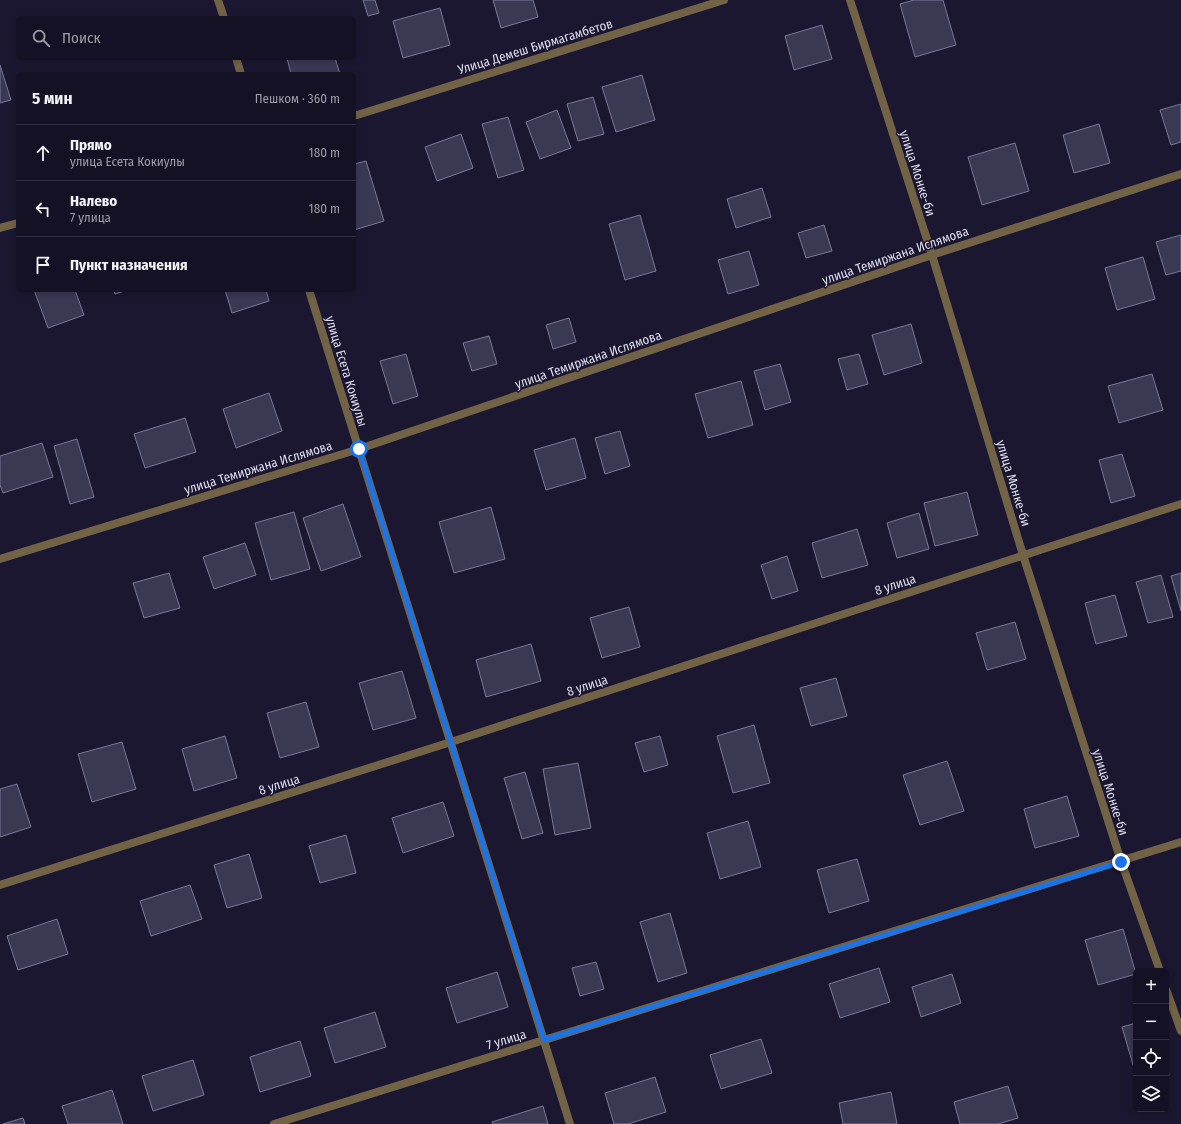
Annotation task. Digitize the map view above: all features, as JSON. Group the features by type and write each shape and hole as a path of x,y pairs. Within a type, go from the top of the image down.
{"street":[{"path":"218,0 223,16"},
{"name":"Улица Демеш Бирмагамбетов","path":"356,115 724,0"},
{"name":"улица Монке-би","path":"850,0 932,255 1023,555 1121,862 1159,968"},
{"path":"237,60 240,72"},
{"name":"улица Темиржана Ислямова","path":"0,559 359,449 932,255 1181,174"},
{"path":"0,228 16,224"},
{"name":"улица Есета Кокиулы","path":"310,292 570,1124"},
{"name":"8 улица","path":"0,884 451,742 1181,504"},
{"name":"7 улица","path":"274,1124 1121,862 1181,842"},
{"path":"1169,997 1181,1031"}],"building":[{"path":"363,0 375,0 379,13 368,16"},
{"path":"493,0 533,0 538,17 501,28"},
{"path":"914,0 943,0 956,45 915,57 900,4"},
{"path":"440,8 450,45 403,58 393,21"},
{"path":"822,25 832,59 794,70 785,36"},
{"path":"288,60 336,60 339,72 290,72"},
{"path":"0,65 11,100 0,103"},
{"path":"642,75 655,120 616,132 602,87"},
{"path":"593,97 604,134 578,141 567,104"},
{"path":"1181,104 1181,142 1171,145 1160,110"},
{"path":"557,110 571,148 540,159 526,122"},
{"path":"508,117 524,170 498,178 482,124"},
{"path":"1099,124 1110,163 1074,173 1063,135"},
{"path":"461,134 473,168 437,181 425,147"},
{"path":"1015,143 1029,191 982,205 968,157"},
{"path":"366,161 384,221 356,229 356,164"},
{"path":"762,188 771,217 736,228 727,199"},
{"path":"640,215 656,271 625,280 609,224"},
{"path":"824,225 832,251 806,258 798,233"},
{"path":"1181,235 1181,271 1166,275 1156,242"},
{"path":"749,251 759,285 728,294 718,260"},
{"path":"1143,257 1155,299 1117,310 1105,268"},
{"path":"35,292 76,292 84,315 48,328"},
{"path":"226,292 267,292 269,301 232,313"},
{"path":"569,318 576,342 553,349 546,325"},
{"path":"911,324 922,363 884,375 872,335"},
{"path":"489,336 497,364 472,371 463,343"},
{"path":"406,354 418,396 393,404 380,361"},
{"path":"859,354 868,384 847,390 838,359"},
{"path":"780,364 791,402 765,410 754,371"},
{"path":"1152,374 1163,410 1119,423 1108,386"},
{"path":"741,381 753,425 708,438 695,394"},
{"path":"269,393 282,431 236,448 223,409"},
{"path":"185,418 196,452 145,468 134,434"},
{"path":"620,431 630,466 605,474 595,438"},
{"path":"575,438 586,478 546,490 534,450"},
{"path":"77,439 94,497 70,504 54,446"},
{"path":"42,443 53,477 3,493 0,485 0,456"},
{"path":"1122,454 1135,496 1111,503 1099,460"},
{"path":"967,492 978,535 935,546 924,503"},
{"path":"343,504 361,557 321,571 303,518"},
{"path":"491,507 505,559 454,573 439,522"},
{"path":"294,512 310,569 271,580 255,523"},
{"path":"919,513 929,549 897,558 887,523"},
{"path":"857,529 868,565 822,578 812,543"},
{"path":"245,543 256,575 214,589 203,557"},
{"path":"787,556 798,591 772,599 761,565"},
{"path":"169,573 180,608 144,618 133,583"},
{"path":"1181,573 1181,611 1171,576"},
{"path":"1161,575 1173,617 1148,623 1136,582"},
{"path":"1115,595 1127,636 1096,644 1085,603"},
{"path":"629,607 640,647 602,658 590,618"},
{"path":"1015,622 1026,659 987,670 976,633"},
{"path":"531,644 541,681 486,697 476,660"},
{"path":"402,671 416,718 373,730 359,683"},
{"path":"836,678 847,716 811,726 800,688"},
{"path":"306,702 319,747 280,758 267,713"},
{"path":"754,725 770,783 733,793 717,736"},
{"path":"225,736 237,778 194,791 182,749"},
{"path":"660,736 668,765 644,772 635,743"},
{"path":"122,742 136,789 92,802 78,754"},
{"path":"947,761 964,811 920,825 903,775"},
{"path":"578,763 591,828 555,835 543,769"},
{"path":"525,772 543,833 522,839 504,778"},
{"path":"17,784 31,827 0,837 0,789"},
{"path":"1067,796 1079,836 1035,848 1024,809"},
{"path":"443,802 454,836 403,853 392,818"},
{"path":"748,821 761,867 720,879 707,833"},
{"path":"346,835 356,873 320,883 309,846"},
{"path":"249,854 262,898 227,908 214,865"},
{"path":"857,859 869,901 829,913 817,870"},
{"path":"190,885 202,919 151,936 140,901"},
{"path":"670,913 687,973 658,982 640,922"},
{"path":"57,919 68,954 18,970 7,936"},
{"path":"1123,929 1134,968 1133,968 1133,975 1098,985 1085,940"},
{"path":"596,962 604,989 580,996 572,968"},
{"path":"879,968 890,1002 840,1018 829,984"},
{"path":"497,972 508,1007 457,1023 446,988"},
{"path":"952,974 961,1003 921,1017 912,987"},
{"path":"375,1012 386,1047 335,1063 324,1028"},
{"path":"1133,1024 1133,1065 1122,1027"},
{"path":"761,1039 772,1073 721,1089 710,1055"},
{"path":"300,1041 311,1076 260,1092 250,1057"},
{"path":"193,1060 204,1095 153,1111 142,1076"},
{"path":"655,1077 666,1112 628,1124 614,1124 605,1093"},
{"path":"1008,1086 1018,1118 998,1124 960,1124 954,1102"},
{"path":"112,1090 123,1124 68,1124 62,1106"},
{"path":"891,1092 897,1124 843,1124 839,1103"},
{"path":"543,1106 548,1124 493,1124 492,1122"},
{"path":"23,1118 25,1124 3,1124"}],"route":[{"path":"359,449 544,1040 1121,862"}]}
